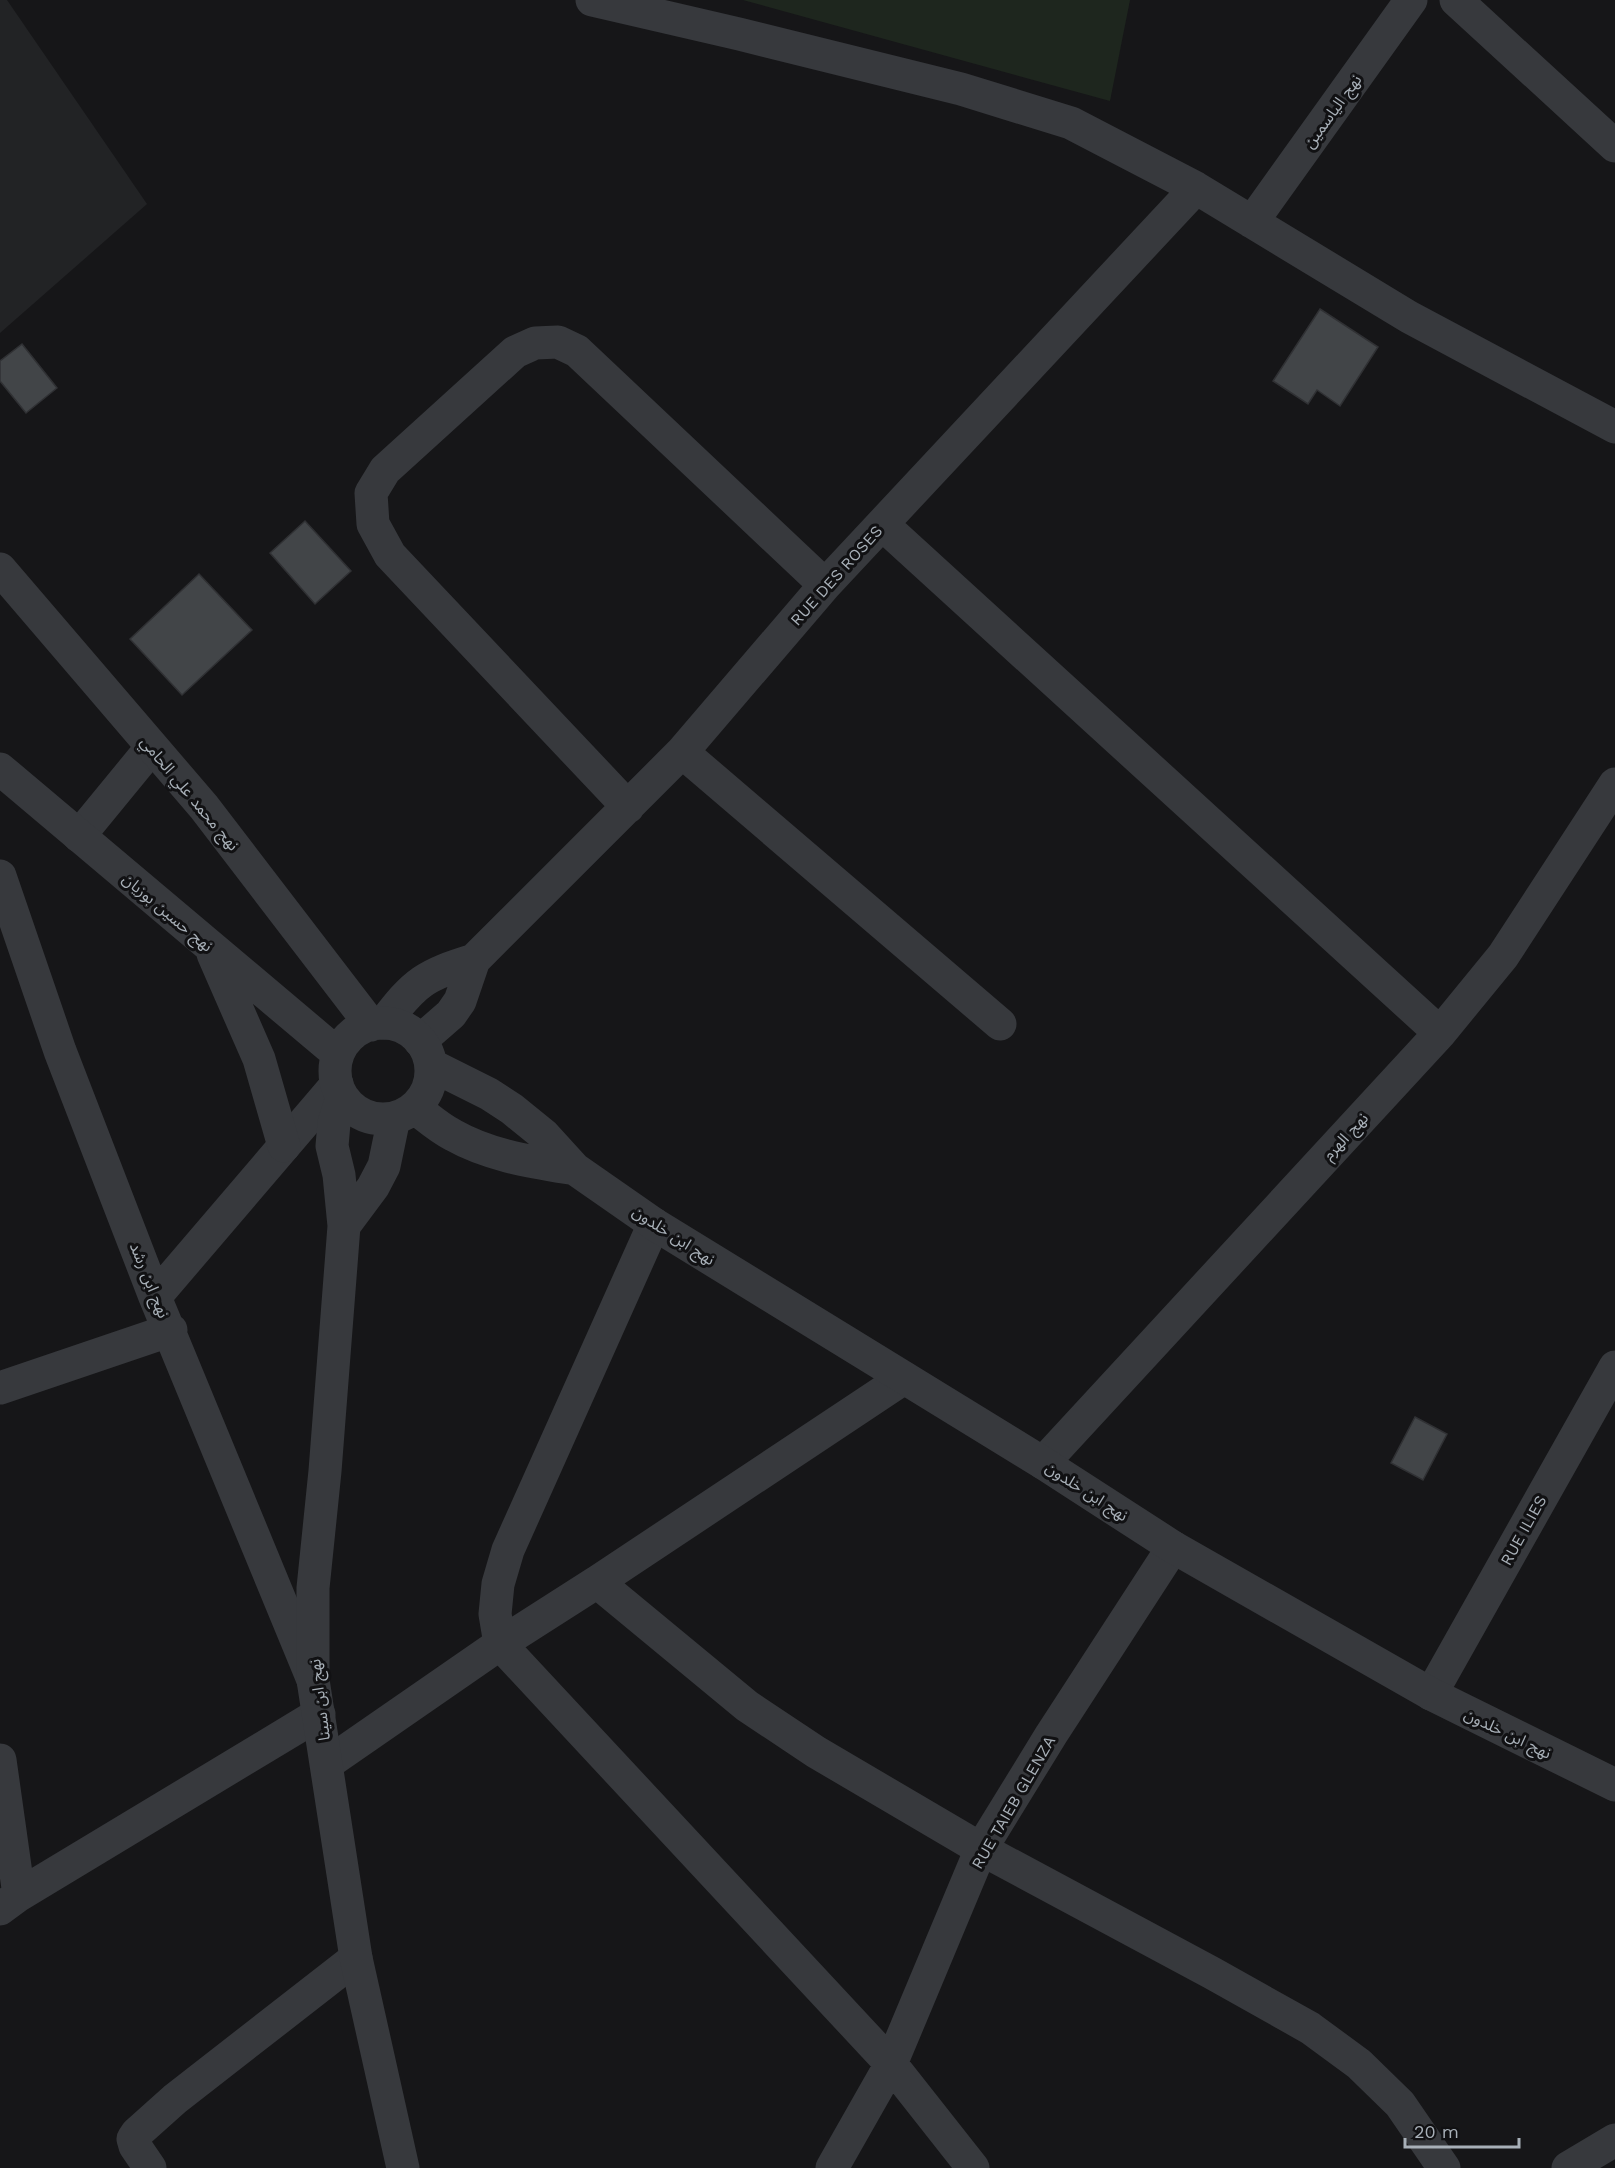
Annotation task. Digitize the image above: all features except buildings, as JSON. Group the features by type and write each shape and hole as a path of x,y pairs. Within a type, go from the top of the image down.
{"street":[{"path":"592,0 961,89 1071,123 1196,188 1409,317 1615,427"},
{"name":"نهج الياسمين","path":"1252,222 1411,0"},
{"path":"1456,0 1615,146"},
{"name":"RUE DES ROSES","path":"425,1053 460,1000 474,960 682,752 825,585 1196,188"},
{"path":"628,807 390,555 373,524 371,493 385,470 515,352 535,343 558,342 577,351 825,585"},
{"path":"882,524 1440,1033"},
{"name":"نهج محمد علي الحامي","path":"0,569 204,807 378,1024"},
{"path":"79,836 152,747"},
{"path":"682,752 1000,1024"},
{"name":"نهج حسين بوزيان","path":"0,769 209,947 339,1078"},
{"name":"نهج الهرم","path":"1042,1463 1440,1033 1503,956 1615,784"},
{"name":"نهج ابن رشد","path":"0,876 60,1051 155,1297 171,1330 313,1680"},
{"path":"209,947 259,1059 284,1146"},
{"name":"RUE DES ROSES","path":"378,1024 414,987 443,969 474,960"},
{"path":"155,1297 339,1078 346,1041 357,1030 378,1024 397,1025 410,1031 425,1053 431,1081 424,1096 404,1113 384,1166 373,1187 344,1226"},
{"name":"نهج ابن خلدون","path":"425,1053 512,1109 544,1135 575,1168 654,1224 1042,1463 1173,1547 1431,1694 1615,1785"},
{"path":"339,1078 356,1111 374,1119 404,1113"},
{"name":"نهج ابن سينا","path":"339,1078 332,1146 339,1175 344,1226 325,1471 313,1588 313,1680 328,1763 356,1958 403,2168"},
{"name":"نهج ابن خلدون","path":"404,1113 475,1146 503,1155 575,1168"},
{"path":"654,1224 508,1550 498,1584 495,1614 500,1644 891,2064 973,2168"},
{"path":"0,1388 171,1330"},
{"name":"RUE ILIES","path":"1431,1694 1615,1366"},
{"path":"328,1763 500,1644 904,1378"},
{"name":"RUE TAIEB GLENZA","path":"832,2168 891,2064 981,1849 1051,1735 1173,1547"},
{"path":"597,1582 738,1699 778,1728 981,1849 1212,1972 1310,2028 1359,2064 1400,2104 1444,2168"},
{"path":"0,1760 10,1902 319,1714"},
{"path":"150,2168 135,2146 133,2139 137,2133 175,2099 356,1958"},
{"path":"1569,2168 1615,2140"}],"shaded area":[{"path":"0,0 7,0 147,204 0,333"},
{"path":"743,0 1130,0 1110,101"}]}
